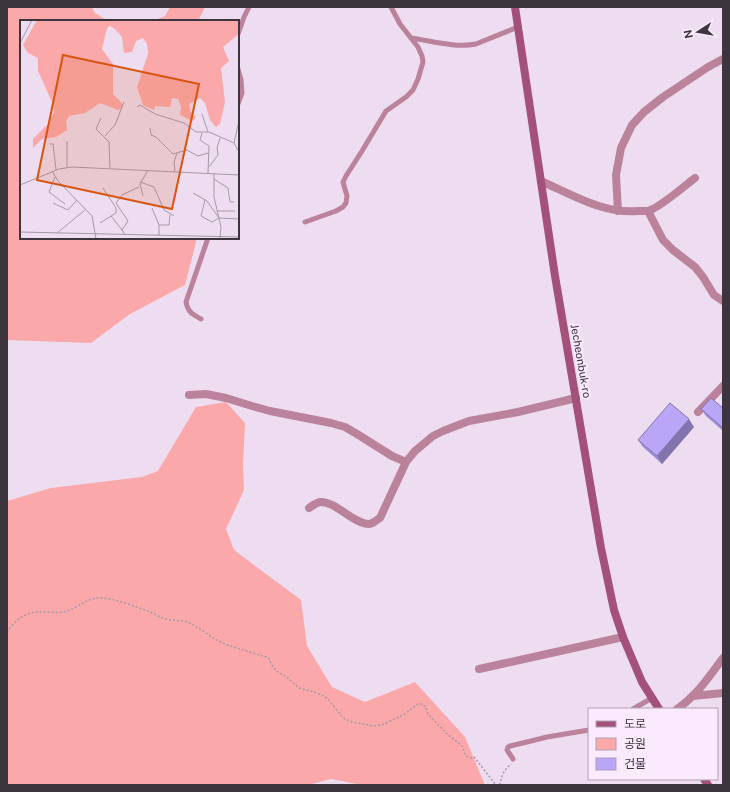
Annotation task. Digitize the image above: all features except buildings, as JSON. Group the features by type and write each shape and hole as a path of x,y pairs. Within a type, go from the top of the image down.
{"street":[{"name":"Jecheonbuk-ro","path":"515,7 555,276 601,548 614,610 623,637 642,682 658,708"},
{"path":"618,211 616,175 621,148 632,125 644,112 663,97 708,67 723,59"},
{"path":"541,180 588,202 618,211 632,212 648,210 660,204 695,178"},
{"path":"648,210 663,240 694,267 703,277 714,295 723,301"},
{"path":"698,412 723,386"},
{"path":"188,395 206,394 226,398 270,411 345,427 392,456 406,462"},
{"path":"309,508 319,502 325,502 360,522 369,524 374,523 380,518 406,462 415,451 433,436 470,421 518,412 576,398"},
{"path":"479,669 623,637"},
{"path":"677,708 693,696 723,658"},
{"path":"693,696 723,693"}],"lane":[{"path":"239,31 249,7"},
{"path":"305,222 343,207 346,203 347,196 343,182 346,176 370,139 386,110 406,97 412,90 420,73 423,62 422,56 400,24 391,7"},
{"path":"411,38 453,45 470,45 518,27"},
{"path":"239,72 242,80 242,93 239,101"},
{"path":"201,319 193,315 188,310 186,302 208,239"},
{"path":"635,708 652,698"},
{"path":"513,759 507,750 510,746 547,737 588,730"}],"path":[{"path":"7,632 17,620 29,613 65,612 83,602 100,598 129,604 167,620 187,622 225,645 268,657 273,667 279,673 287,677 299,688 314,692 328,699 343,718 352,722 374,726 382,725 403,715 418,704 423,704 428,714 445,732 462,746 466,756 471,758 474,757 496,785"},
{"path":"500,785 503,772 513,759"}],"green space":[{"path":"7,7 92,7 95,13 106,20 20,20 20,239 197,239 185,285 130,314 91,343 7,340"},
{"path":"170,7 205,7 198,20 155,20 165,16"},
{"path":"226,402 245,423 243,465 244,490 226,529 234,550 301,600 307,646 332,687 365,702 415,682 465,737 485,785 362,785 331,779 308,785 7,785 7,501 51,488 142,477 158,471 196,407"}]}
